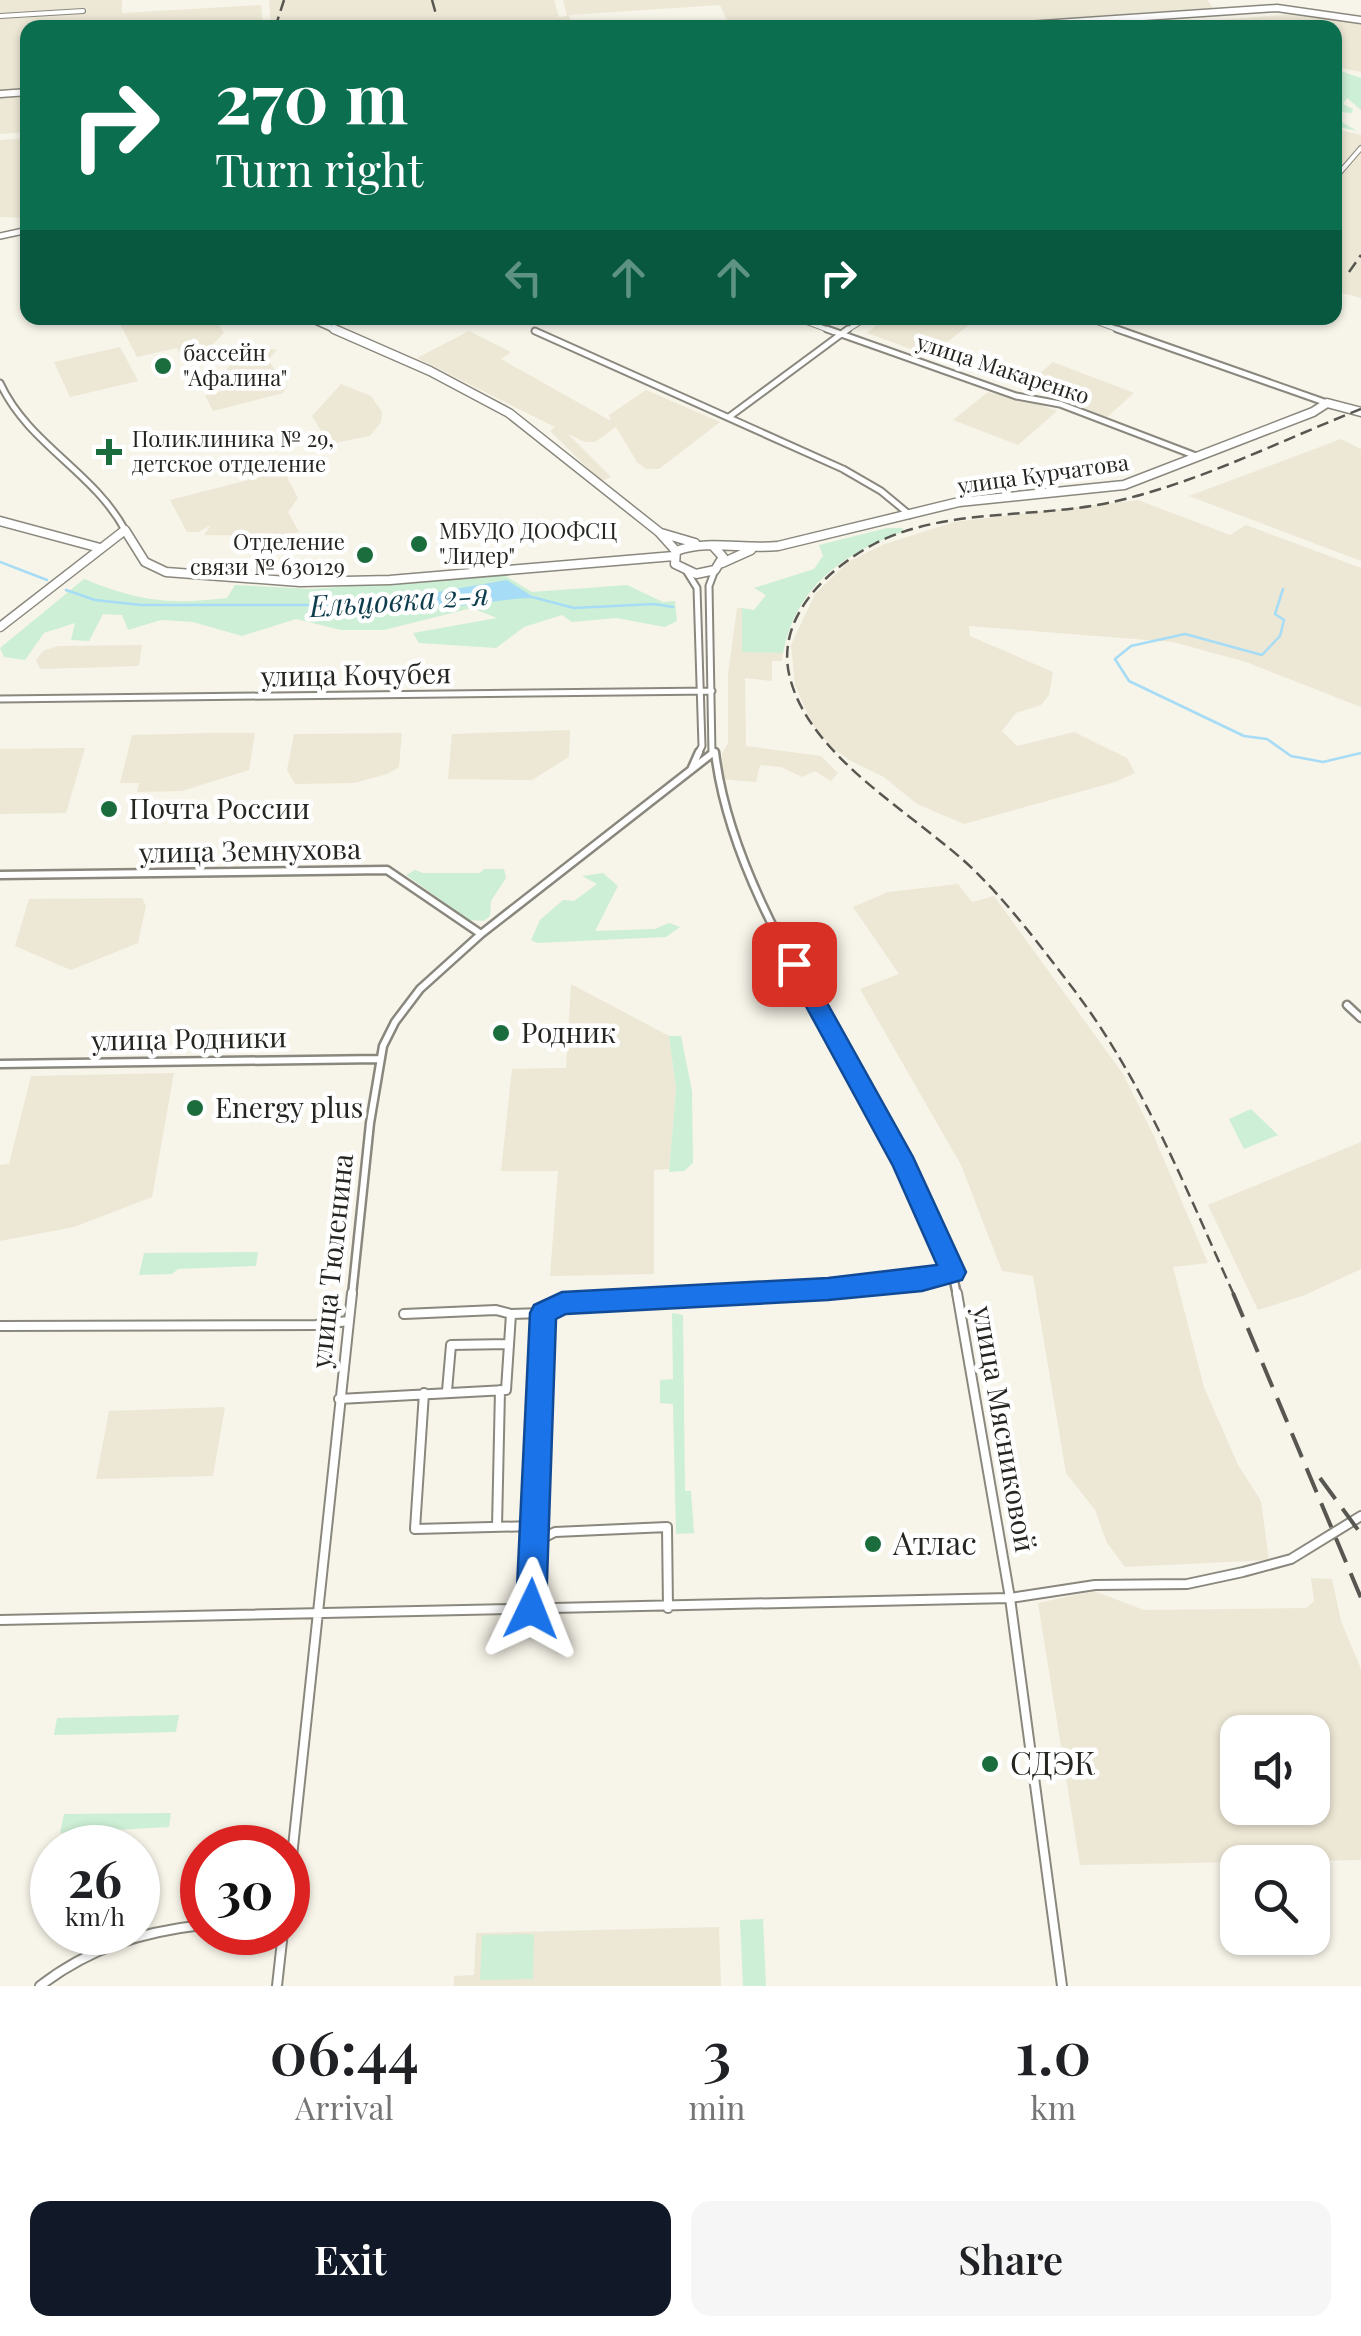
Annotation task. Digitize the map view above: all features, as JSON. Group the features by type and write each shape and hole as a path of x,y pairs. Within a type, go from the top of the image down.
{"highway":[{"path":"1127,20 1250,12 1318,12 1361,20"}],"main road":[{"path":"326,325 430,371 509,412 659,532 682,570"},
{"path":"1327,403 1361,412"},
{"name":"улица Курчатова","path":"659,532 713,546 753,549 823,538 960,502 1124,485 1327,403"},
{"path":"0,521 100,548"},
{"path":"0,627 126,530 138,553 155,568 248,579 390,580 635,561 675,554 698,543"},
{"path":"635,561 682,570 718,566 720,551 713,546"},
{"name":"улица Курчатова","path":"718,566 753,549"}],"street":[{"path":"0,16 83,11"},
{"path":"1342,170 1361,148"},
{"name":"улица Макаренко","path":"815,325 1016,396 1060,404 1198,456"},
{"path":"730,417 855,325"},
{"path":"1106,325 1327,403"},
{"path":"535,331 858,476 911,516"},
{"path":"0,382 20,421 104,492 126,530"},
{"name":"улица Мясниковой","path":"718,566 709,586 720,794 750,880 904,1164 953,1272 1010,1598 1062,1986"},
{"path":"682,570 697,588 702,746 690,772"},
{"name":"улица Кочубея","path":"0,700 712,692"},
{"path":"690,772 715,751"},
{"name":"улица Тюленина","path":"295,1825 379,1059 395,1022 420,990 481,934 690,772"},
{"name":"улица Земнухова","path":"0,875 388,870 481,934"},
{"path":"1347,1005 1361,1018"},
{"name":"улица Родники","path":"0,1064 379,1059"},
{"path":"404,1314 496,1310 543,1313 562,1303 828,1289 922,1280 953,1272"},
{"path":"531,1609 543,1313"},
{"path":"340,1399 506,1390 512,1314"},
{"path":"0,1326 316,1325 348,1321"},
{"path":"448,1391 451,1345 509,1344"},
{"path":"497,1527 500,1390"},
{"path":"424,1393 415,1529 534,1526"},
{"path":"0,1620 1010,1598 1095,1585 1187,1584 1244,1572 1291,1559 1361,1516"},
{"path":"538,1540 555,1532 667,1527 668,1608"},
{"path":"40,1986 72,1960 109,1942 141,1932 180,1928"},
{"path":"278,1986 281,1955"}],"shaded area":[{"path":"0,0 122,0 122,13 261,5 262,20 20,20 20,133 0,134"},
{"path":"269,0 554,0 559,17 567,16 563,0 1207,0 1213,8 1035,20 727,20 720,5 569,15 571,20 270,20"},
{"path":"1305,13 1361,22 1361,72 1342,68 1342,20 1220,20"},
{"path":"1342,131 1361,135 1361,298 1342,293"},
{"path":"20,139 20,218 0,217 0,140"},
{"path":"121,325 219,325 224,333 208,349 181,355 177,348 137,357"},
{"path":"877,325 969,325 930,356 867,333"},
{"path":"469,331 511,352 501,359 611,421 609,415 646,390 720,422 659,469 646,469 637,462 616,427 595,442 568,434 611,477 601,481 550,431 555,427 417,358"},
{"path":"250,345 277,350 268,360 287,386 283,393 213,411 205,395 231,389 223,373"},
{"path":"120,347 138,381 70,397 54,362"},
{"path":"1053,362 1134,393 1107,417 1026,385"},
{"path":"341,384 371,396 382,412 381,422 370,436 329,444 312,416"},
{"path":"988,392 1057,411 1018,445 953,420"},
{"path":"1341,439 1361,449 1361,561 1189,496"},
{"path":"275,473 278,477 286,475 298,498 288,512 299,532 285,536 204,535 211,525 198,532 187,532 170,500"},
{"path":"1138,500 1230,535 1246,525 1361,568 1361,707 1246,662 1173,642 969,626 970,636 1053,672 1049,695 1041,705 1016,713 1002,731 1017,746 1074,732 1127,758 1135,773 964,824 917,804 884,777 851,761 831,747 812,724 795,685 791,645 815,594 848,562 882,545 954,522"},
{"path":"737,608 742,608 742,651 783,653 782,661 772,661 772,681 745,678 746,746 821,756 838,773 831,781 815,771 802,777 781,767 760,765 756,782 721,779 722,754 728,743 728,674"},
{"path":"142,645 139,666 40,669 36,660 43,651 58,646"},
{"path":"570,730 569,757 532,780 448,779 452,734"},
{"path":"255,733 249,770 182,791 137,792 139,783 120,783 132,735"},
{"path":"402,733 399,767 387,774 354,783 295,784 287,770 294,734"},
{"path":"85,748 66,813 0,814 0,749"},
{"path":"958,884 972,902 994,896 1123,1074 1153,1134 1208,1263 1173,1267 1204,1387 1238,1465 1261,1501 1269,1560 1125,1567 1107,1543 1095,1510 1066,1473 1033,1276 1002,1271 961,1165 860,989 899,974 853,907 888,892"},
{"path":"142,898 146,906 138,943 71,970 15,946 29,899"},
{"path":"571,984 669,1036 676,1089 669,1169 654,1170 654,1274 550,1276 558,1171 501,1171 512,1069 566,1068"},
{"path":"174,1073 152,1197 74,1227 0,1241 0,1165 9,1164 31,1076"},
{"path":"1361,1142 1361,1269 1305,1295 1258,1310 1208,1205"},
{"path":"225,1407 213,1476 96,1479 109,1411"},
{"path":"1311,1578 1332,1579 1341,1621 1361,1669 1361,1860 1330,1861 1330,1845 1220,1845 1220,1863 1080,1865 1038,1603 1094,1591 1144,1610 1306,1608 1314,1601"},
{"path":"719,1927 721,1986 454,1986 454,1976 474,1975 476,1933"}],"green space":[{"path":"1342,71 1361,78 1361,110 1347,98 1343,104 1353,109 1352,113 1342,112"},
{"path":"887,528 903,528 841,563 810,592 798,609 783,653 742,652 742,608 754,610 766,595 754,588 814,569 823,556 819,545"},
{"path":"504,575 532,592 627,585 663,602 675,601 677,621 665,627 616,618 572,622 562,615 524,627 496,648 419,643 413,633 497,618 472,608 384,630 341,630 296,619 242,636 193,622 161,620 128,630 122,615 103,614 89,641 71,640 75,623 44,633 25,660 4,657 0,648 84,579 138,597 188,601 227,598 235,585 310,589"},
{"path":"484,869 504,869 506,878 491,901 490,916 484,921 469,920 406,875 415,870 480,873"},
{"path":"603,873 618,886 595,931 655,929 669,923 680,927 666,937 537,943 531,940 540,920 563,900 574,901 597,884 582,876"},
{"path":"669,1036 681,1036 692,1091 693,1163 684,1171 669,1172 676,1089"},
{"path":"1251,1109 1278,1135 1244,1149 1229,1119"},
{"path":"258,1252 256,1266 139,1275 144,1253"},
{"path":"672,1313 683,1315 685,1491 691,1491 694,1533 676,1534 673,1404 660,1403 660,1380 673,1379"},
{"path":"179,1715 176,1732 54,1735 57,1718"},
{"path":"171,1813 169,1827 160,1827 62,1825 64,1814"},
{"path":"763,1919 766,1986 743,1986 740,1920"},
{"path":"534,1934 533,1979 480,1980 482,1935"}],"water":[{"path":"507,580 535,598 441,606 428,605 420,595"}],"waterway":[{"name":"Ельцовка 2-я","path":"0,562 47,580"},
{"name":"Ельцовка 2-я","path":"1283,589 1275,614 1284,620 1280,636 1262,655 1185,634 1131,646 1115,659 1129,681 1244,736 1267,739 1291,756 1323,762 1361,753"},
{"name":"Ельцовка 2-я","path":"66,590 95,600 141,605 427,605"},
{"name":"Ельцовка 2-я","path":"532,597 574,608 654,604 673,607"}],"railway":[{"path":"278,20 284,0"},
{"path":"432,0 436,14"},
{"path":"1349,272 1361,255"},
{"path":"1234,1295 1140,1094 1094,1018 1024,926 976,872 870,785 820,735 802,708 790,678 790,635 809,597 823,581 876,543 905,531 965,518 1091,506 1152,492 1361,409"},
{"path":"1233,1293 1361,1598"},
{"path":"1320,1478 1361,1534"}],"place":[{"name":"бассейн \"Афалина\"","path":"163,366"},
{"name":"Поликлиника № 29, детское отделение","path":"109,452"},
{"name":"МБУДО ДООФСЦ \"Лидер\"","path":"419,544"},
{"name":"Отделение связи № 630129","path":"365,555"},
{"name":"Почта России","path":"109,809"},
{"name":"Родник","path":"501,1033"},
{"name":"Energy plus","path":"195,1108"},
{"name":"Атлас","path":"873,1544"},
{"name":"СДЭК","path":"990,1764"}],"route":[{"path":"531,1609 543,1313 562,1303 828,1289 922,1280 953,1272 904,1164 794,964"}]}
